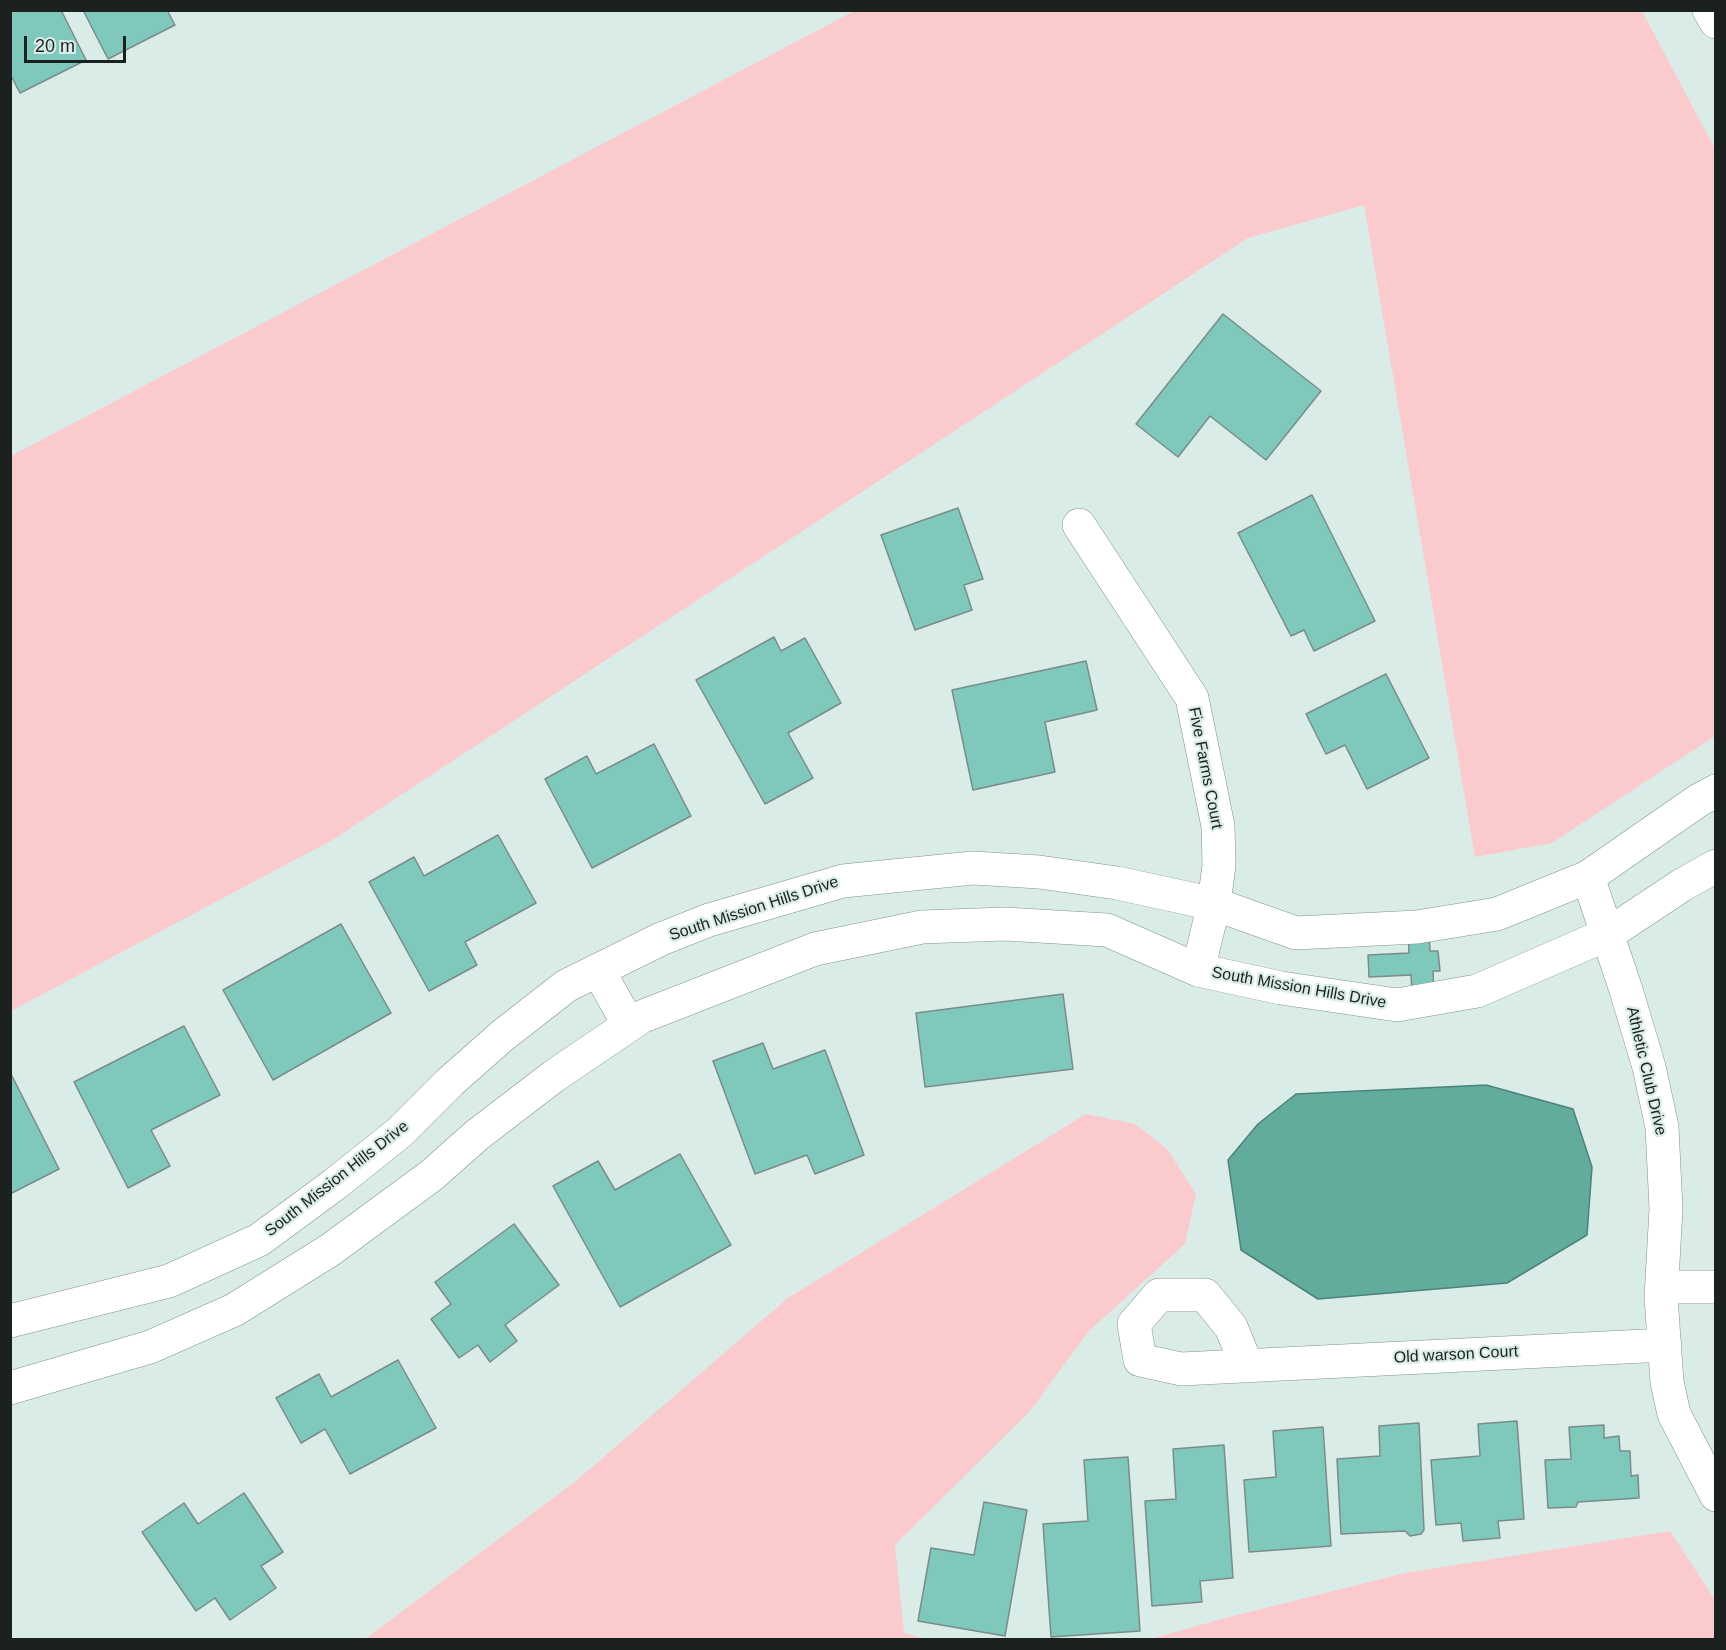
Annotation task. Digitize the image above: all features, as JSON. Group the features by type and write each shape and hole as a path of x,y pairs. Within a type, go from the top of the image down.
{"street":[{"path":"1710,10 1716,22"},
{"name":"Five Farms Court","path":"1079,525 1192,698 1218,826 1219,866 1214,904 1198,970"},
{"name":"South Mission Hills Drive","path":"10,1320 169,1281 259,1240 400,1132 450,1082 502,1036 566,986 661,939 709,920 843,881 973,868 1040,872 1117,883 1214,904 1296,933 1417,927 1497,914 1588,877 1699,800 1716,791"},
{"name":"South Mission Hills Drive","path":"11,1388 150,1347 234,1310 335,1246 432,1175 477,1135 554,1076 641,1017 815,949 922,927 1005,924 1107,930 1198,970 1281,987 1397,1005 1477,991 1608,934 1682,885 1716,866"},
{"name":"Athletic Club Drive","path":"1588,877 1649,1067 1662,1127 1666,1209 1662,1287 1667,1382 1674,1414 1716,1495"},
{"path":"598,970 629,1025"},
{"path":"307,1205 335,1246"},
{"path":"1662,1287 1716,1287"},
{"name":"Old warson Court","path":"1247,1366 1665,1345"}],"shaded area":[{"path":"856,10 1642,11 1715,149 1715,736 1552,843 1475,857 1364,205 1248,238 334,839 11,1011 11,456"},
{"path":"1486,1085 1573,1109 1592,1167 1587,1235 1507,1283 1318,1299 1241,1250 1228,1160 1258,1124 1296,1094"},
{"path":"1086,1114 1135,1124 1167,1149 1196,1194 1185,1244 1089,1331 1030,1411 895,1545 904,1633 927,1639 365,1639 577,1480 788,1298"},
{"path":"1670,1531 1715,1600 1715,1639 1151,1639 1405,1573"}],"building":[{"path":"10,10 61,10 86,60 20,93 10,74"},
{"path":"83,10 167,10 175,25 108,59"},
{"path":"1223,314 1321,391 1266,460 1210,416 1178,457 1136,424"},
{"path":"1312,495 1375,621 1314,651 1304,630 1291,636 1238,533"},
{"path":"958,508 983,579 964,585 972,610 915,630 881,535"},
{"path":"774,637 781,651 805,638 841,703 788,733 813,778 765,804 696,680"},
{"path":"1086,661 1097,710 1045,722 1055,772 973,790 952,690"},
{"path":"1386,674 1429,758 1367,789 1345,745 1326,754 1306,714"},
{"path":"654,744 691,816 592,868 545,779 587,756 596,774"},
{"path":"498,835 536,903 465,942 477,965 429,991 369,882 414,857 424,876"},
{"path":"341,924 391,1013 273,1080 223,990"},
{"path":"1429,930 1430,951 1438,951 1440,971 1433,971 1434,994 1412,995 1411,975 1369,977 1368,955 1409,953 1408,931"},
{"path":"1063,994 1073,1069 925,1087 916,1013"},
{"path":"184,1026 220,1095 151,1130 170,1166 128,1188 74,1082"},
{"path":"763,1043 773,1069 825,1050 864,1155 815,1174 807,1155 755,1174 713,1061"},
{"path":"10,1072 59,1169 10,1194"},
{"path":"680,1154 731,1245 620,1307 553,1186 598,1161 615,1190"},
{"path":"514,1224 559,1285 505,1325 517,1341 490,1362 478,1345 459,1358 431,1319 451,1304 435,1282"},
{"path":"398,1360 436,1428 350,1474 325,1429 301,1443 276,1398 319,1374 331,1397"},
{"path":"1517,1421 1524,1519 1498,1521 1500,1538 1463,1541 1461,1523 1436,1525 1431,1460 1480,1456 1478,1424"},
{"path":"1419,1423 1424,1530 1421,1534 1410,1536 1405,1531 1341,1534 1337,1459 1380,1456 1379,1426"},
{"path":"1604,1425 1604,1438 1619,1436 1620,1451 1630,1451 1631,1476 1638,1475 1639,1498 1578,1502 1576,1507 1548,1508 1545,1460 1571,1459 1569,1427"},
{"path":"1323,1427 1331,1546 1249,1552 1244,1480 1276,1477 1273,1431"},
{"path":"1224,1445 1233,1578 1200,1581 1202,1602 1152,1606 1145,1501 1176,1499 1173,1449"},
{"path":"1128,1457 1140,1631 1051,1637 1043,1524 1088,1521 1084,1460"},
{"path":"244,1493 283,1552 261,1566 276,1588 230,1620 215,1598 196,1611 142,1532 184,1503 198,1524"},
{"path":"984,1502 1027,1510 1005,1636 918,1621 931,1548 974,1555"}]}
